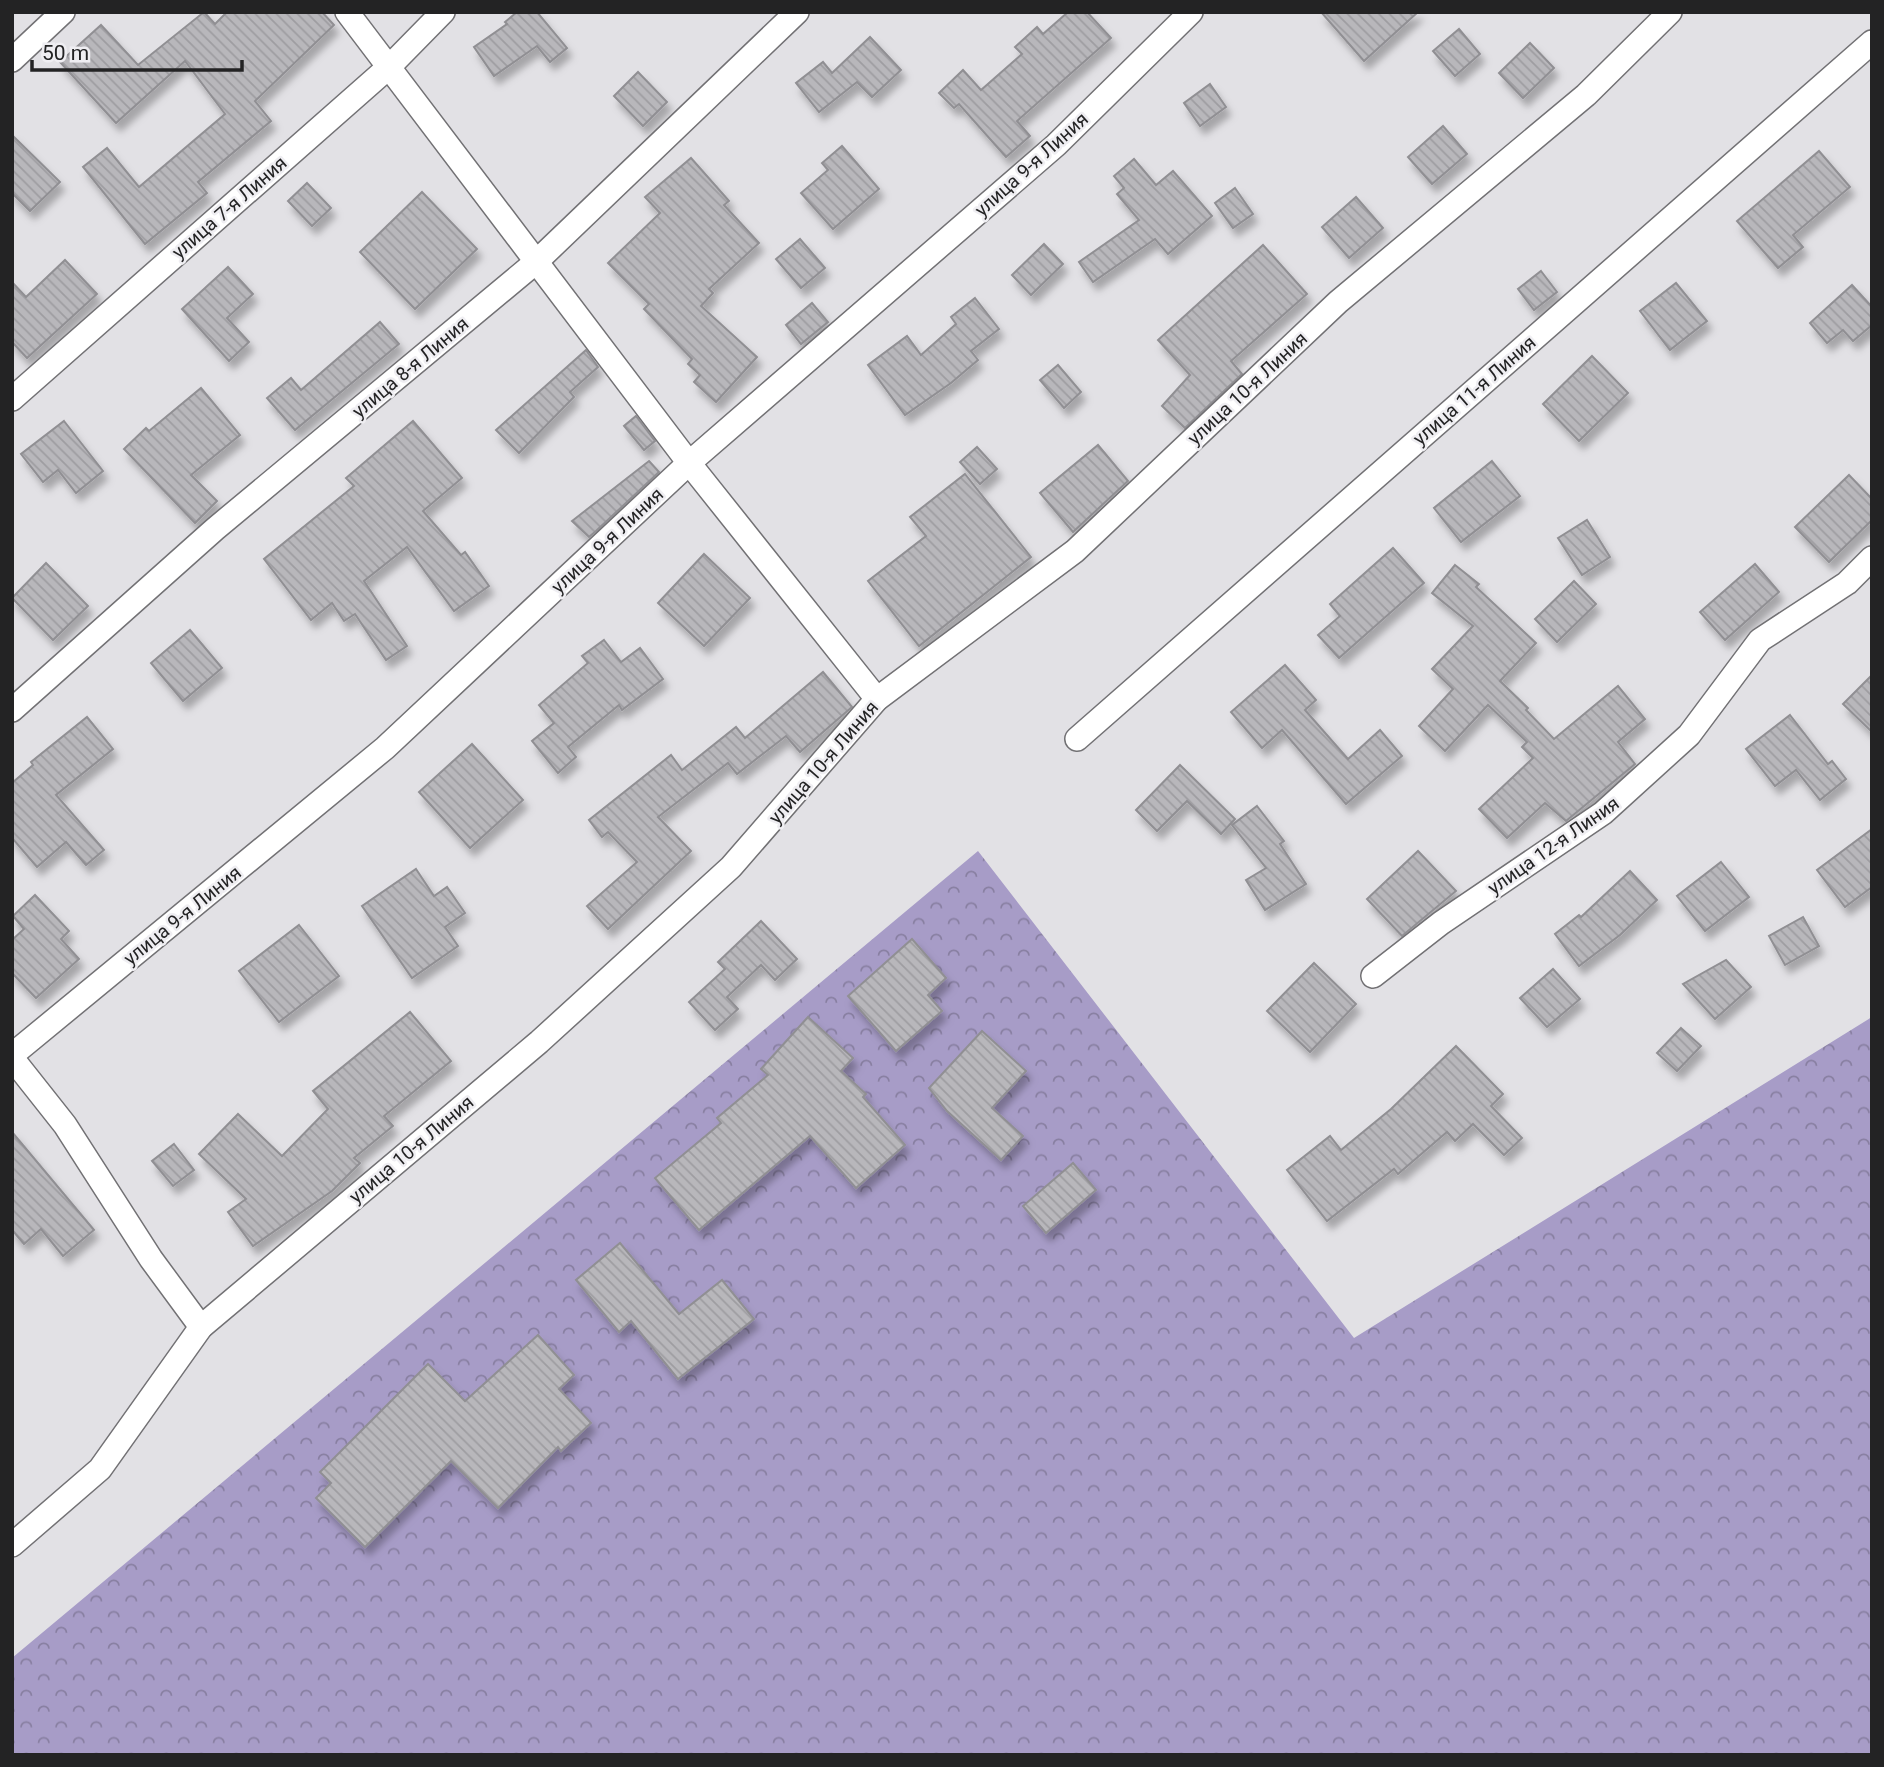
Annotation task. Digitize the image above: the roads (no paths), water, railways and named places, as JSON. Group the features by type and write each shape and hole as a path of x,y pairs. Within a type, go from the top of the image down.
{"street":[{"path":"12,60 63,12"},
{"path":"347,12 689,463 877,699"},
{"name":"улица 7-я Линия","path":"12,399 390,66 443,12"},
{"name":"улица 8-я Линия","path":"12,710 215,528 536,262 796,12"},
{"name":"улица 9-я Линия","path":"12,1057 386,748 689,463 1056,145 1191,12"},
{"name":"улица 10-я Линия","path":"12,1545 100,1469 201,1327 539,1042 731,867 877,699 1075,551 1338,302 1586,95 1670,12"},
{"name":"улица 11-я Линия","path":"1077,738 1872,42"},
{"name":"улица 12-я Линия","path":"1373,976 1441,923 1603,813 1689,735 1760,640 1847,583 1872,558"},
{"path":"12,1057 65,1125 151,1259 201,1327"}]}
